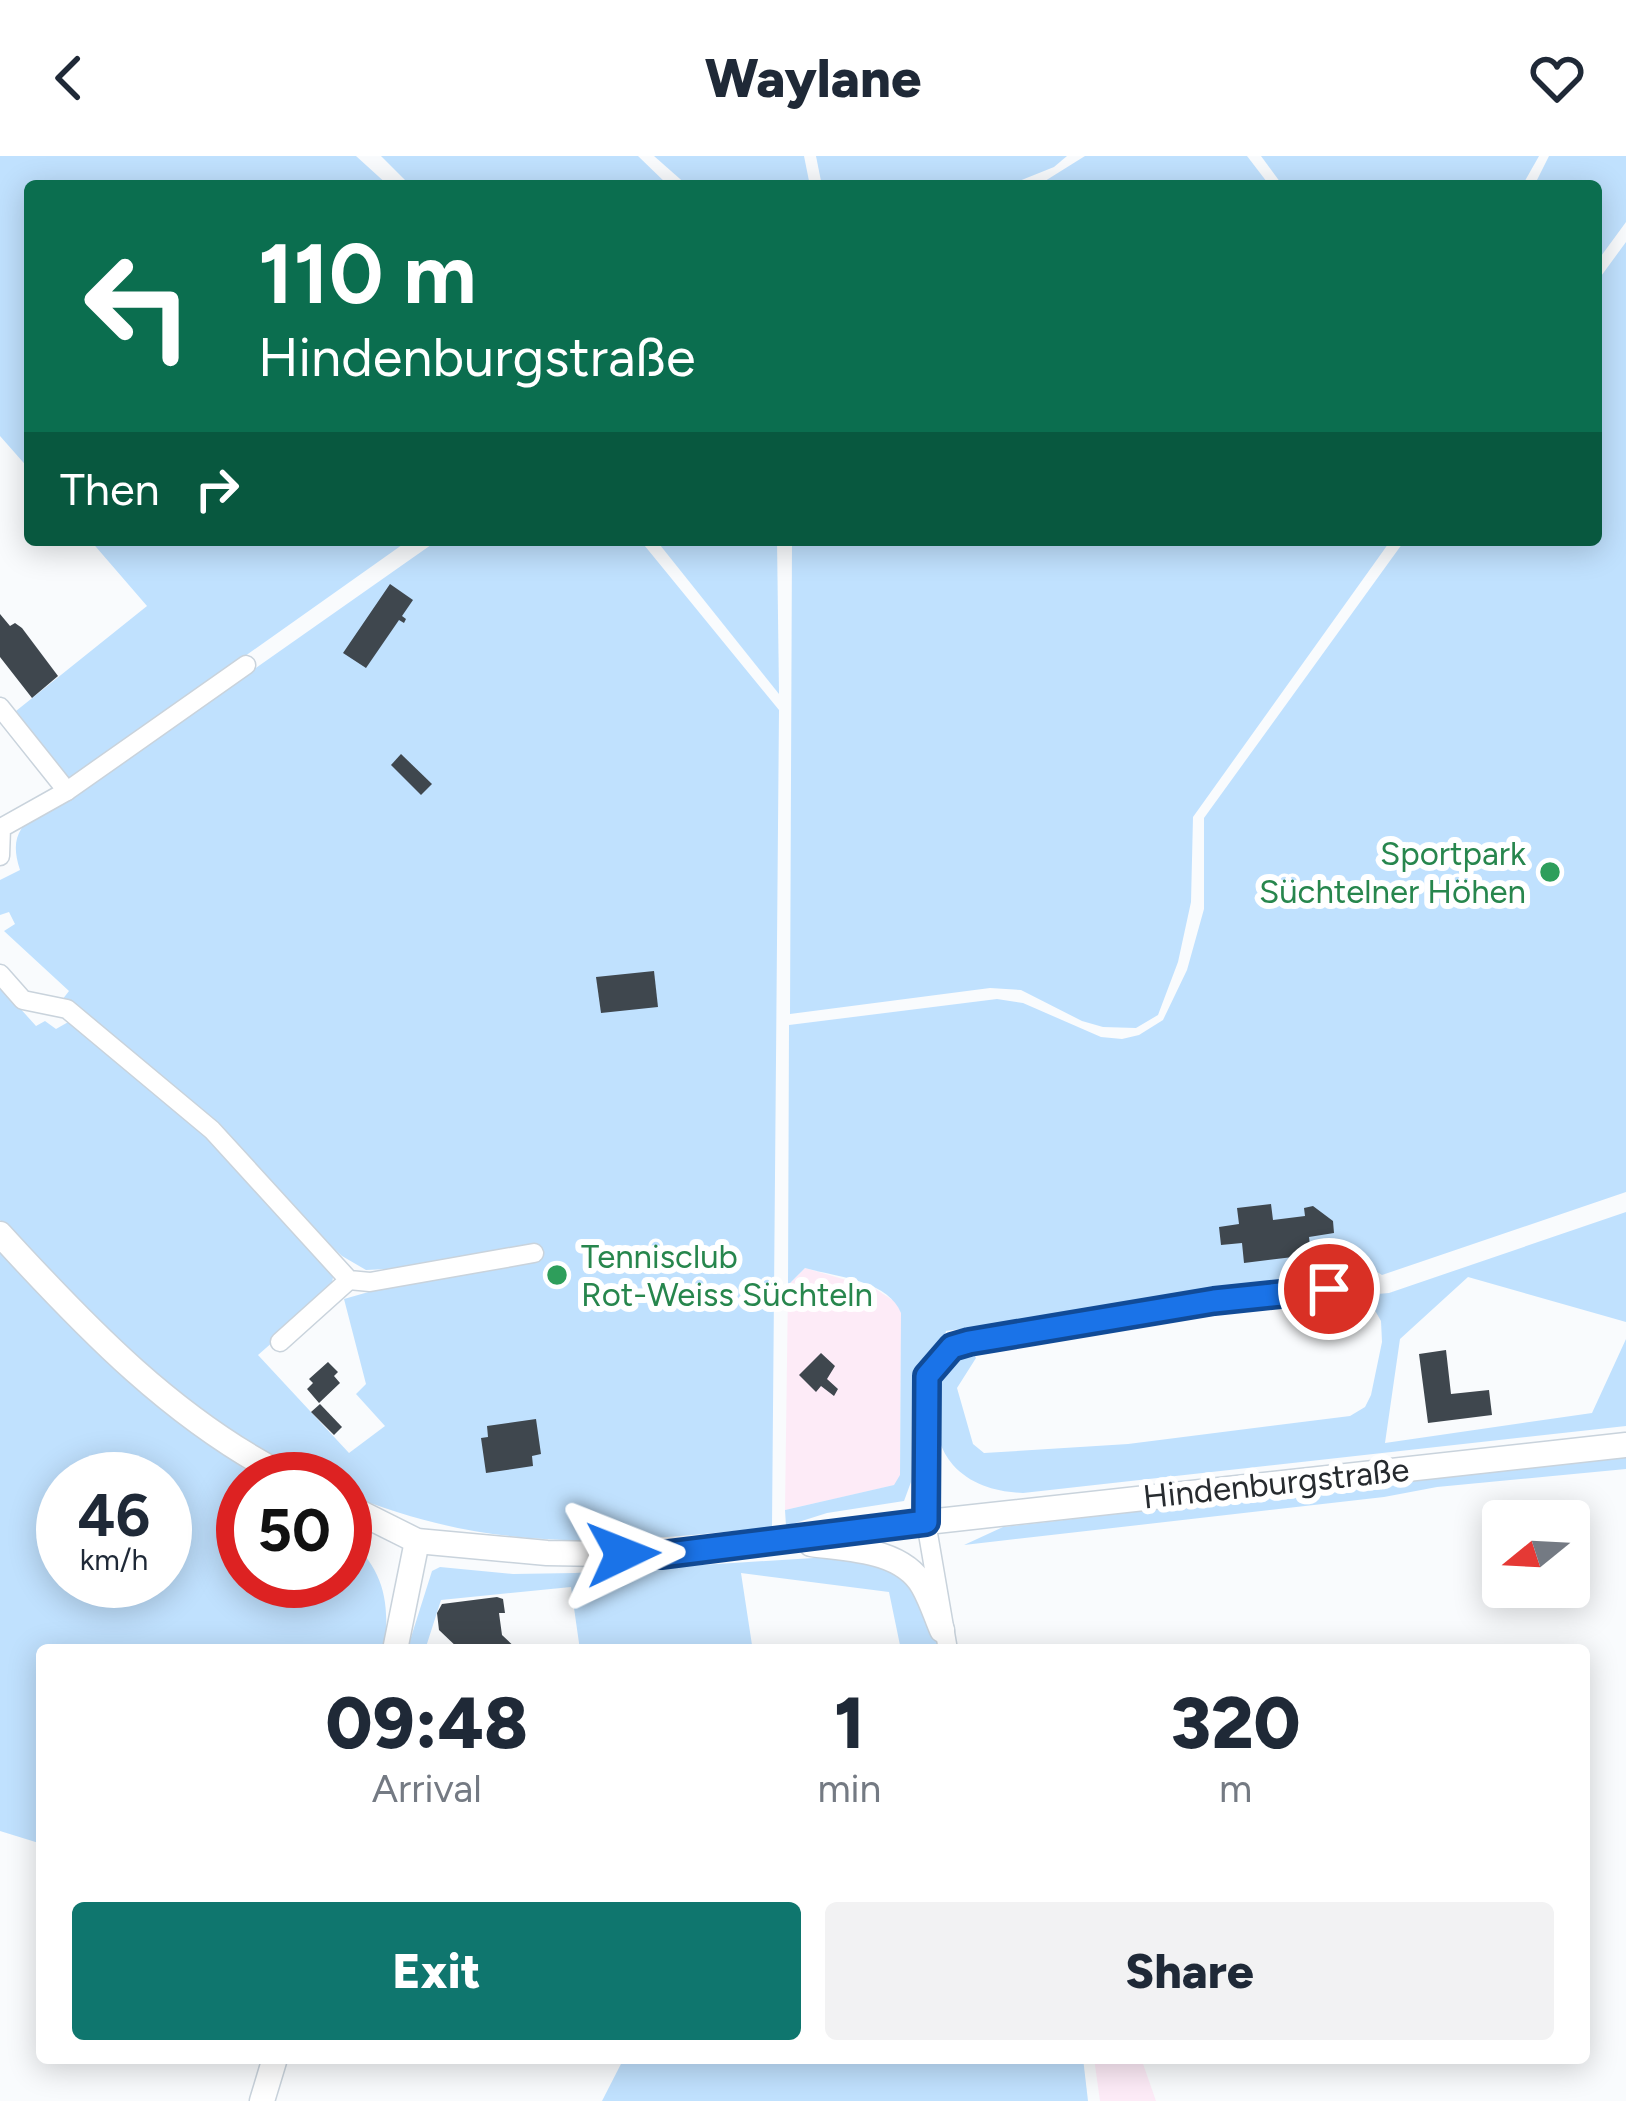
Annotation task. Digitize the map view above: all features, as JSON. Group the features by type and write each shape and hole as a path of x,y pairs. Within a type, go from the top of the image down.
{"main road":[{"path":"0,1234 116,1356 237,1452"},
{"name":"Hindenburgstraße","path":"372,1518 418,1541 547,1553 661,1555 1626,1445"},
{"path":"779,1540 867,1551 896,1562 921,1581 945,1640"},
{"path":"396,1644 418,1541"},
{"path":"262,2101 273,2064"}],"street":[{"path":"0,856 1,827 67,790 245,665"},
{"path":"0,707 67,790"},
{"path":"0,974 23,1000 67,1009 212,1130 349,1280 370,1282 534,1253"},
{"path":"280,1342 349,1280"},
{"path":"945,1640 926,1522 927,1376 952,1347 1158,1310 1329,1289"}],"shaded area":[{"path":"0,156 356,156 382,180 24,180 24,463 0,436"},
{"path":"381,156 638,156 663,180 405,180"},
{"path":"654,156 804,156 809,180 681,180"},
{"path":"816,156 1067,156 1054,167 1022,180 821,180"},
{"path":"1085,156 1247,156 1265,180 1047,180"},
{"path":"1261,156 1539,156 1525,180 1279,180"},
{"path":"1549,156 1626,156 1626,222 1602,255 1602,180 1537,180"},
{"name":"Sportpark Süchtelner Höhen","path":"1626,242 1626,1192 1382,1275 1377,1272 946,1331 943,1342 922,1361 912,1391 911,1482 904,1501 827,1513 786,1526 785,1510 894,1485 900,1475 901,1313 885,1293 846,1277 805,1268 788,1285 789,1025 997,999 1023,1003 1101,1037 1139,1035 1163,1020 1187,970 1204,909 1204,818 1401,546 1602,546 1602,275"},
{"path":"95,546 401,546 70,780 16,711 147,606"},
{"path":"429,546 645,546 779,710 772,1527 661,1538 556,1540 453,1527 372,1503 372,1452 350,1452 385,1426 356,1394 366,1384 344,1299 379,1289 407,1268 366,1270 342,1256 62,1000 69,991 4,931 15,924 9,912 0,915 0,880 20,870 17,840 21,829 39,813 78,793"},
{"path":"661,546 777,546 779,694"},
{"path":"792,546 1387,546 1193,817 1191,902 1178,962 1158,1015 1136,1028 1103,1027 1021,990 990,988 790,1014"},
{"path":"0,986 36,1026 45,1021 56,1029 70,1021 168,1100 255,1183 333,1277 331,1291 258,1355 348,1452 265,1452 213,1420 120,1342 17,1243 0,1220"},
{"path":"1626,1212 1626,1322 1468,1277 1400,1339 1385,1443 1592,1413 1626,1339 1626,1426 1023,1493 994,1489 968,1478 953,1465 938,1436 935,1401 939,1384 957,1358 972,1351 976,1358 957,1388 973,1444 984,1453 1128,1444 1350,1416 1365,1407 1371,1395 1382,1342 1381,1321 1366,1295 1389,1293"},
{"path":"0,1251 92,1343 220,1452 216,1452 216,1608 372,1608 372,1566 385,1600 384,1644 36,1644 36,1842 0,1831"},
{"path":"805,1268 874,1288 897,1303 901,1313 900,1476 895,1485 785,1510 788,1285"},
{"path":"1626,1456 1626,1469 1437,1487 964,1545 1003,1527"},
{"path":"845,1556 903,1575 927,1610 937,1644 900,1644 889,1592 741,1573 752,1644 579,1644 571,1587 441,1600 427,1644 409,1644 432,1571 440,1567 513,1574"},
{"path":"621,2064 1084,2064 1088,2101 602,2101"},
{"path":"1095,2064 1143,2064 1156,2101 1100,2101"}],"building":[{"path":"390,584 413,600 402,616 404,623 399,620 366,668 343,653"},
{"path":"0,614 10,626 15,623 22,628 58,676 32,698 0,657"},
{"path":"401,754 432,784 421,795 391,765"},
{"path":"654,971 658,1007 601,1013 596,977"},
{"path":"1271,1204 1273,1220 1305,1216 1304,1208 1313,1206 1333,1221 1334,1233 1309,1237 1311,1253 1332,1250 1335,1273 1296,1277 1293,1257 1244,1263 1242,1243 1221,1245 1219,1227 1239,1224 1237,1208"},
{"path":"1446,1350 1451,1394 1489,1390 1492,1415 1428,1423 1419,1354"},
{"path":"821,1353 835,1366 827,1379 838,1389 834,1396 821,1386 816,1392 799,1375"},
{"path":"328,1362 338,1372 334,1376 340,1383 319,1403 307,1389 313,1383 309,1379"},
{"path":"320,1404 342,1427 334,1435 311,1412"},
{"path":"536,1419 541,1454 532,1456 533,1466 486,1473 481,1438 488,1437 487,1426"},
{"path":"503,1599 505,1613 499,1613 502,1635 512,1644 454,1644 439,1630 437,1613 442,1604"}],"place":[{"name":"Sportpark Süchtelner Höhen","path":"1550,872"},
{"name":"Tennisclub Rot-Weiss Süchteln","path":"557,1275"}],"route":[{"path":"623,1554 661,1555 926,1522 927,1376 952,1347 1214,1301 1329,1289"}]}
